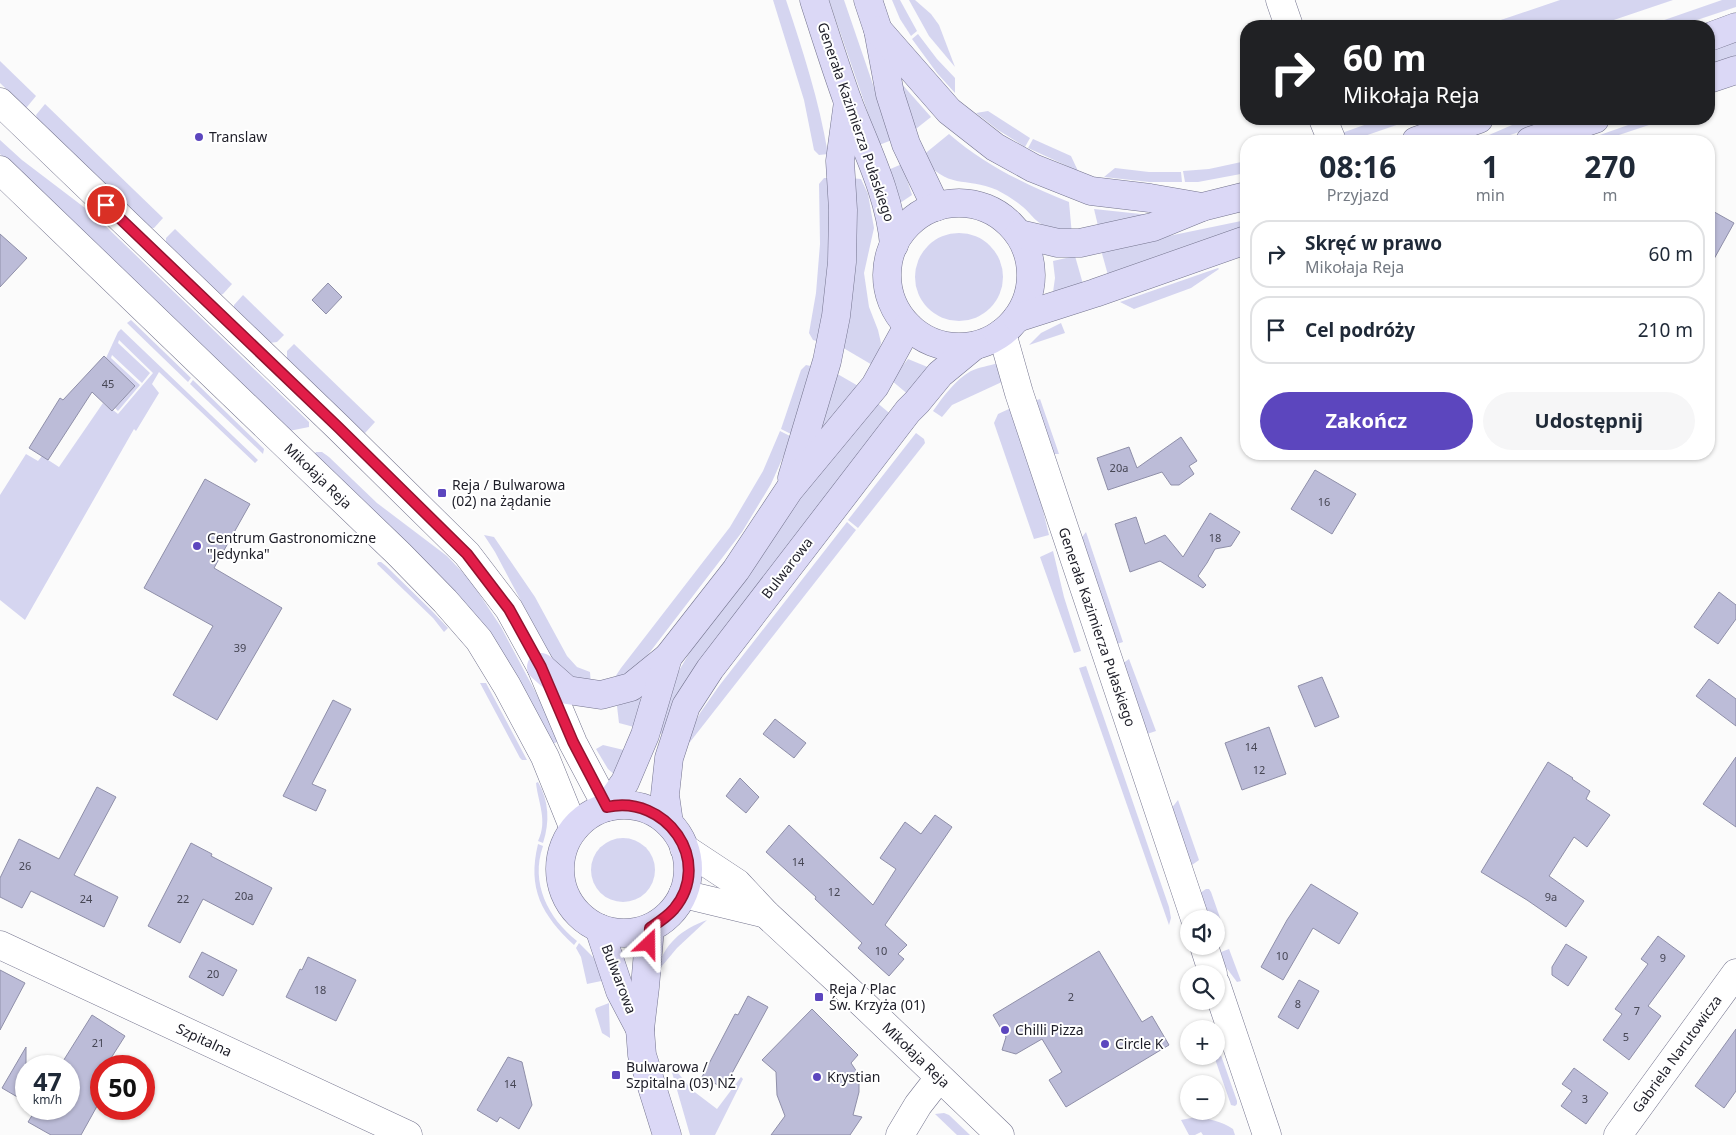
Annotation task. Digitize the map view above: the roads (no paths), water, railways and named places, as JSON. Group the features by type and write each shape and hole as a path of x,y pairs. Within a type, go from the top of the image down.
{"main road":[{"name":"Generała Kazimierza Pułaskiego","path":"814,0 848,102 871,156 889,211 894,245"},
{"path":"868,0 878,30 890,94 904,136 936,207"},
{"path":"1715,34 1736,27"},
{"path":"878,30 950,111 995,147 1033,168 1091,191 1202,207"},
{"path":"1715,77 1736,70"},
{"path":"788,490 827,361 836,316 842,262 843,227 840,162 848,102"},
{"path":"1433,135 1462,125"},
{"path":"1548,135 1577,125"},
{"path":"1019,234 1058,244 1080,243 1153,227 1202,207 1240,198"},
{"path":"1010,326 1028,298 1032,276 1028,254 1019,234 1003,217 982,206 959,203 936,207 918,216 904,228 894,245 888,266 888,288 895,309 908,326 927,340 950,347 974,346 988,341 1010,326 1094,293 1240,242"},
{"path":"541,667 567,690 601,695 631,686 668,657 736,570 788,490 875,386 908,326"},
{"name":"Bulwarowa","path":"669,823 665,795 669,758 686,706 710,669 908,411 940,374 974,346"},
{"path":"607,807 625,782 645,735 668,657"},
{"path":"635,806 653,812 669,823 678,835 684,848 688,863 687,879 683,894 675,908 664,919 650,928 616,933 600,928 582,918 570,903 562,885 560,865 564,846 574,829 589,816 607,807 635,806"},
{"name":"Bulwarowa","path":"600,928 620,991 640,1029"},
{"name":"Bulwarowa","path":"650,928 646,987 640,1029 642,1054 667,1135"}],"street":[{"path":"1280,0 1287,20"},
{"path":"0,102 345,433 467,554 509,609 541,667 573,742 607,807"},
{"name":"Mikołaja Reja","path":"0,170 446,601 479,640 507,686 545,757 574,829"},
{"name":"Generała Kazimierza Pułaskiego","path":"1010,326 1019,393 1191,910"},
{"name":"Mikołaja Reja","path":"684,848 737,883 766,914 1000,1135"},
{"name":"Mikołaja Reja","path":"683,894 766,914"},
{"name":"Szpitalna","path":"0,945 408,1135"},
{"name":"Gabriela Narutowicza","path":"1618,1135 1736,973"},
{"path":"1225,1010 1267,1135"},
{"path":"900,1135 918,1105 939,1078"}],"place":[{"name":"Translaw","path":"199,137"},
{"name":"Reja / Bulwarowa (02) na żądanie","path":"442,493"},
{"name":"Centrum Gastronomiczne \"Jedynka\"","path":"197,546"},
{"name":"Reja / Plac Św. Krzyża (01)","path":"819,997"},
{"name":"Chilli Pizza","path":"1005,1030"},
{"name":"Circle K","path":"1105,1044"},
{"name":"Bulwarowa / Szpitalna (03) NŻ","path":"616,1075"},
{"name":"Krystian","path":"817,1077"}]}
